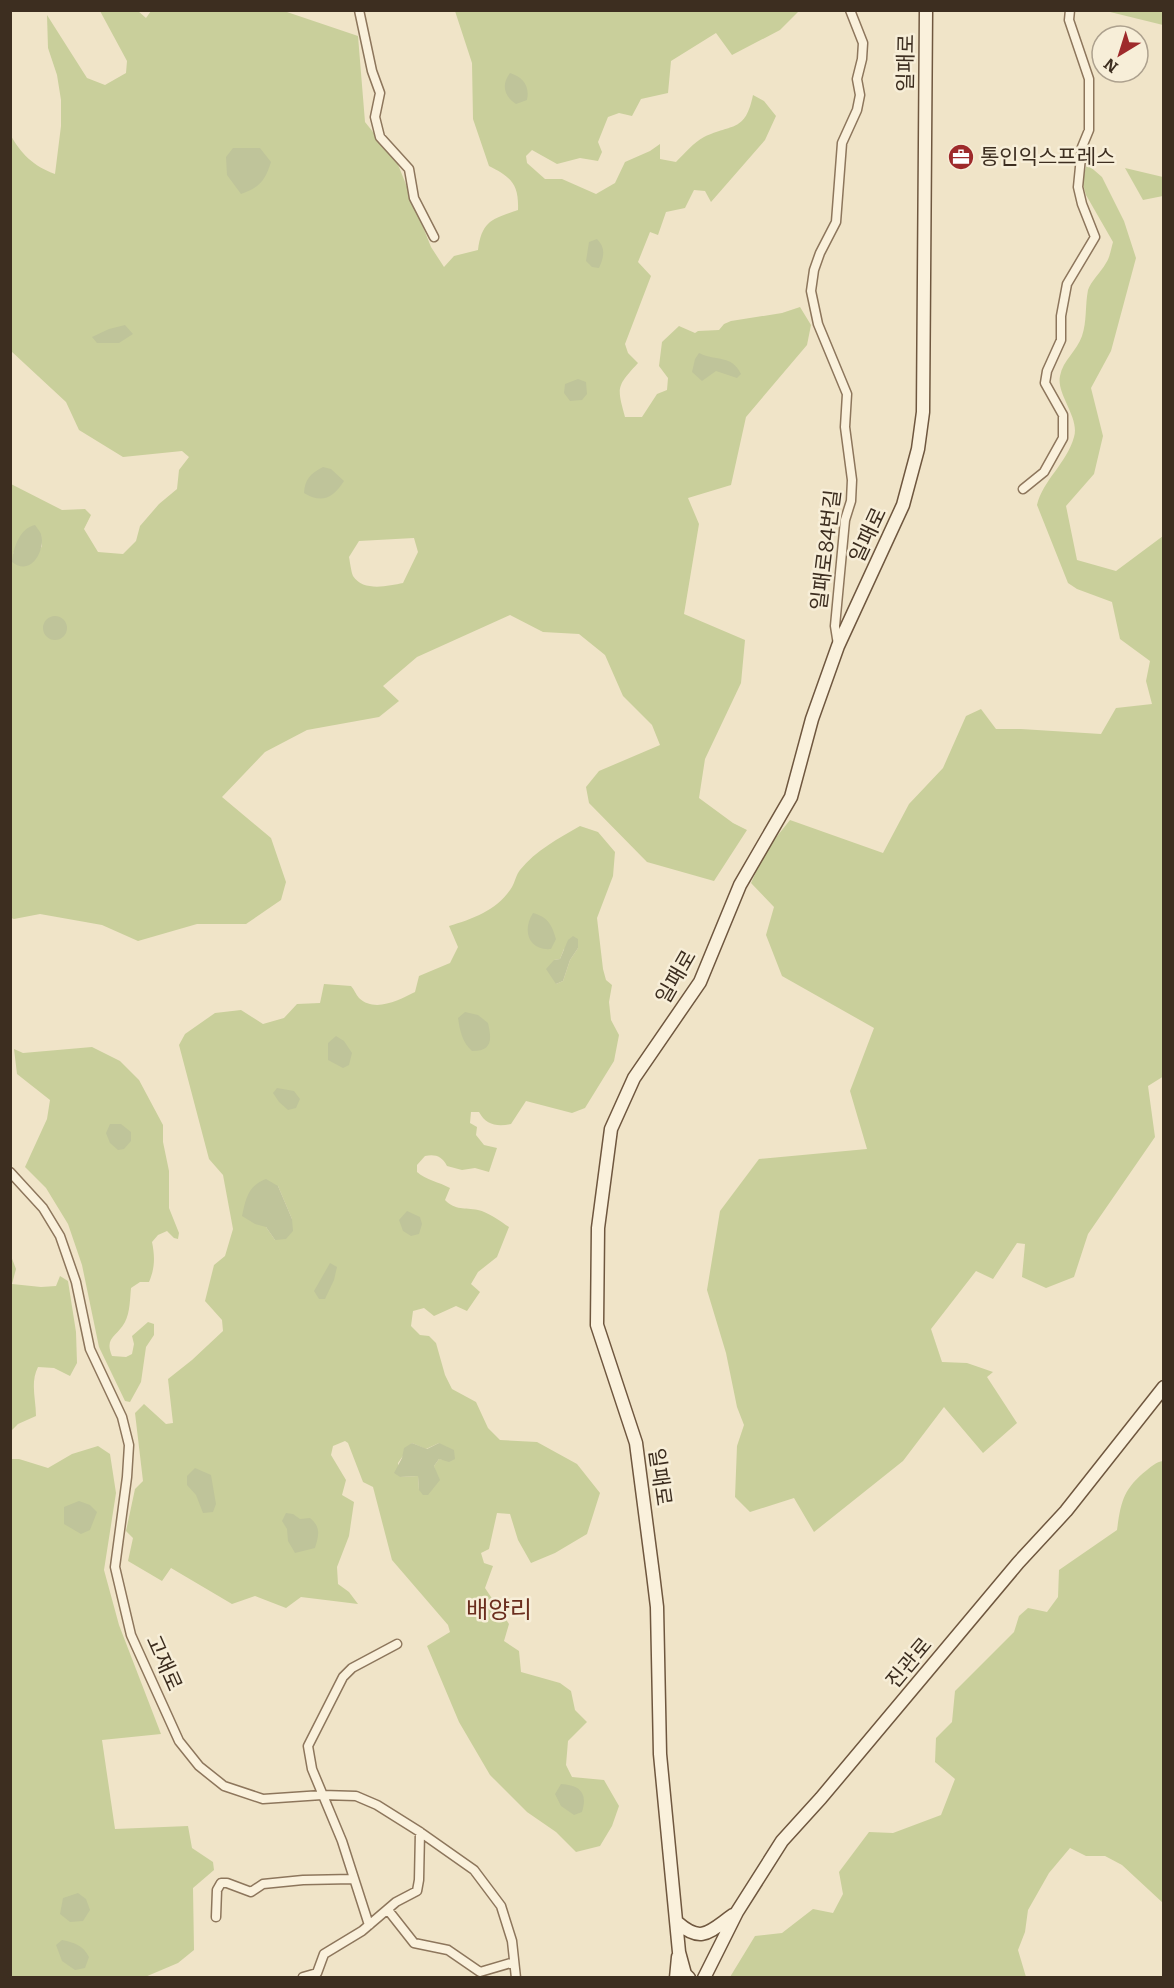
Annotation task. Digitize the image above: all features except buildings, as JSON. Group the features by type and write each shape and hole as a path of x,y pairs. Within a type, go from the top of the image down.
{"street":[{"path":"359,10 372,71 380,93 375,117 380,136 409,169 414,198 434,237"},
{"name":"일패로84번길","path":"838,646 835,626 845,520 851,501 852,480 845,427 847,394 818,324 811,291 814,270 820,253 837,222 842,143 857,110 860,95 857,79 863,43 850,10"},
{"name":"일패로","path":"689,1977 685,1974 679,1952 660,1754 657,1607 653,1574 636,1443 597,1325 598,1228 611,1129 634,1078 700,982 740,885 791,797 812,719 838,646 903,505 918,449 922,412 926,10"},
{"path":"1023,489 1044,472 1063,438 1064,415 1045,383 1047,371 1061,340 1061,316 1067,284 1095,237 1078,187 1083,147 1089,130 1089,79 1069,20 1070,10"},
{"name":"고재로","path":"10,1172 43,1208 60,1236 76,1282 90,1349 122,1417 129,1445 115,1567 132,1635 179,1740 199,1766 224,1786 263,1799 322,1795 356,1796 377,1805 420,1832 474,1870 501,1906 512,1941 516,1977"},
{"name":"진관로","path":"704,1977 737,1912 782,1841 1018,1563 1066,1511 1164,1387"},
{"path":"369,1926 342,1841 310,1763 308,1746 347,1672 398,1644"},
{"path":"303,1977 317,1973 324,1954 369,1926 396,1902 417,1891 420,1832"},
{"path":"216,1917 217,1890 221,1883 227,1883 251,1893 263,1884 353,1879"},
{"path":"388,1910 414,1943 448,1950 480,1972 514,1962"},
{"path":"678,1923 690,1933 701,1935 737,1912"},
{"path":"676,1977 679,1952"}],"green space":[{"path":"100,11 138,11 146,18 151,11 284,11 358,36 365,122 397,162 431,247 444,267 454,256 478,250 482,232 490,222 518,210 515,188 508,178 489,166 473,119 472,63 455,11 799,11 780,30 732,55 716,33 671,61 668,93 641,99 632,116 619,113 608,117 598,142 602,152 598,161 580,158 557,164 532,150 526,156 527,163 545,179 562,179 596,194 615,183 625,162 660,144 660,159 676,162 700,139 736,125 746,116 753,95 764,101 776,116 765,140 711,202 705,191 694,190 685,208 666,212 658,235 650,232 638,262 651,276 625,344 628,353 638,363 620,388 625,417 642,417 657,394 667,390 668,378 659,366 662,342 679,326 695,333 719,330 731,321 782,313 800,307 811,325 807,345 746,417 731,485 688,498 699,524 684,614 745,640 741,683 705,759 699,798 733,823 747,830 714,881 647,862 589,803 586,787 599,771 660,745 652,725 623,696 605,655 579,634 543,632 510,615 417,657 383,686 399,701 379,717 307,730 265,752 222,797 271,838 286,882 281,900 246,924 197,924 138,941 102,925 40,914 11,918 11,484 62,510 85,509 91,515 84,529 98,552 123,554 136,541 140,526 159,504 177,489 179,470 189,457 182,451 123,457 79,430 66,402 11,351 10,134 28,158 55,174 61,126 61,100 57,75 48,48 47,15 87,78 105,85 126,73 127,61","holes":["41,534 42,546 37,555 13,554 19,541","414,538 418,552 403,583 369,586 357,581 353,576 349,557 359,541"]},
{"path":"1106,11 1163,11 1163,25"},
{"path":"510,73 519,77 526,86 527,100 516,104 506,94 505,82"},
{"path":"233,148 260,148 271,162 261,182 253,189 241,194 227,175 226,157"},
{"path":"1087,164 1102,177 1124,221 1136,258 1111,351 1091,388 1103,436 1094,474 1066,506 1077,560 1116,571 1163,536 1164,1076 1148,1086 1155,1137 1088,1234 1074,1277 1046,1288 1022,1277 1025,1244 1017,1243 993,1279 976,1271 931,1329 942,1362 967,1363 993,1372 987,1377 1017,1423 983,1453 944,1407 903,1461 814,1532 794,1498 750,1512 735,1497 737,1446 744,1425 737,1407 726,1353 707,1290 720,1211 759,1159 867,1149 850,1091 874,1028 782,976 766,935 774,907 751,883 766,850 790,820 883,853 909,804 943,768 966,716 981,709 996,729 1101,734 1116,708 1152,704 1146,681 1150,661 1120,639 1112,602 1077,589 1068,583 1037,505 1044,487 1066,455 1074,437 1074,422 1061,390 1060,376 1082,336 1088,290 1107,261 1113,242 1086,195 1082,181"},
{"path":"1125,168 1163,177 1163,196 1143,200"},
{"path":"597,239 602,246 603,253 599,268 592,267 586,261 589,242"},
{"path":"125,325 133,334 119,343 97,343 92,337 109,329"},
{"path":"699,353 728,361 741,374 737,378 716,371 702,381 692,372"},
{"path":"578,379 586,382 587,394 582,400 570,401 564,393 565,384"},
{"path":"323,467 331,469 344,481 340,487 327,498 322,499 304,493 309,477"},
{"path":"35,525 42,540 39,553 31,564 19,566 12,562 16,545 21,534"},
{"path":"55,616 64,619 67,628 64,637 55,640 46,637 43,628 46,619"},
{"path":"580,826 598,832 615,852 613,876 597,918 603,969 606,980 612,985 609,1002 611,1020 619,1035 614,1061 585,1108 572,1113 526,1101 511,1124 501,1125 492,1124 479,1112 471,1112 470,1123 477,1127 476,1135 484,1145 497,1148 489,1172 475,1168 462,1170 447,1166 440,1158 432,1155 425,1156 417,1165 417,1172 421,1175 450,1188 445,1200 449,1203 457,1207 482,1211 509,1227 497,1257 478,1272 471,1284 480,1292 467,1311 456,1306 434,1316 424,1308 413,1311 411,1326 420,1335 429,1336 436,1343 445,1375 452,1389 476,1402 488,1428 500,1440 537,1442 577,1464 600,1493 587,1534 555,1553 531,1563 518,1540 510,1514 497,1513 489,1549 481,1553 484,1563 493,1566 485,1588 509,1624 504,1641 519,1651 521,1672 560,1683 571,1691 575,1710 587,1722 568,1741 566,1765 572,1777 604,1780 619,1806 612,1826 600,1846 576,1852 556,1832 527,1812 490,1775 459,1722 427,1646 450,1632 448,1625 392,1560 373,1487 363,1482 348,1443 345,1441 333,1446 331,1455 346,1480 342,1495 354,1502 349,1536 337,1567 338,1584 349,1592 358,1604 301,1597 286,1608 255,1596 232,1604 171,1568 162,1581 128,1561 133,1538 126,1531 135,1489 143,1481 135,1413 144,1404 166,1424 173,1423 168,1379 223,1331 222,1320 205,1301 214,1265 225,1256 233,1229 223,1175 209,1159 179,1045 185,1034 215,1013 241,1010 263,1024 284,1018 297,1004 320,1003 324,984 351,986 359,998 372,1005 387,1004 415,992 419,976 450,963 458,947 449,926 476,917 500,902 526,863 548,845","holes":["578,948 570,960 563,981 556,984 554,960 560,959 564,949","278,1186 292,1219 275,1240 266,1227","412,1443 426,1449 439,1443 445,1460 439,1459 434,1466 435,1472 419,1490 418,1476 400,1477 398,1463"]},
{"path":"533,913 546,919 551,926 556,939 551,949 537,947 529,938 528,926"},
{"path":"573,936 578,939 578,948 570,960 563,981 556,984 546,969 554,960 560,959 568,940"},
{"path":"465,1012 478,1015 488,1023 490,1039 484,1049 472,1051 464,1040 458,1018"},
{"path":"336,1036 344,1041 352,1053 349,1065 343,1068 328,1060 328,1043"},
{"path":"92,1047 120,1061 139,1080 163,1125 163,1142 169,1171 169,1208 179,1233 178,1239 167,1231 158,1235 152,1242 154,1262 149,1282 140,1282 131,1288 127,1318 110,1341 112,1356 126,1357 132,1354 134,1344 132,1336 148,1322 154,1324 154,1335 146,1347 141,1382 130,1402 125,1401 99,1347 82,1265 68,1224 46,1188 25,1167 47,1119 50,1100 17,1074 14,1049 23,1053"},
{"path":"277,1088 294,1091 300,1099 296,1108 288,1110 279,1102 273,1093"},
{"path":"110,1124 121,1124 131,1132 131,1141 124,1149 118,1150 110,1143 106,1133"},
{"path":"266,1179 278,1186 292,1219 293,1231 286,1239 275,1240 266,1227 255,1224 242,1216 252,1189"},
{"path":"407,1211 420,1217 422,1224 419,1234 411,1236 403,1231 399,1220"},
{"path":"11,1256 16,1269 12,1284 56,1286 60,1276 68,1281 76,1332 77,1363 70,1376 54,1368 38,1367 34,1385 36,1416 18,1424 11,1431"},
{"path":"330,1263 337,1267 334,1280 325,1299 319,1299 314,1291"},
{"path":"412,1443 427,1449 439,1443 454,1450 455,1459 449,1462 439,1459 434,1466 440,1480 428,1495 423,1495 419,1490 418,1476 400,1477 394,1473 402,1458 404,1448"},
{"path":"98,1446 110,1454 116,1493 104,1570 119,1625 161,1734 102,1740 115,1829 188,1826 192,1848 213,1862 214,1870 193,1888 194,1950 178,1963 145,1977 11,1978 11,1459 19,1459 48,1468 72,1454"},
{"path":"1163,1461 1163,1903 1122,1865 1105,1856 1086,1856 1070,1848 1049,1873 1028,1910 1025,1932 1018,1950 1026,1977 730,1977 755,1936 782,1933 813,1909 833,1913 843,1894 839,1872 869,1832 893,1833 941,1815 955,1779 935,1762 936,1738 952,1722 955,1691 1014,1632 1019,1616 1028,1608 1047,1612 1058,1597 1059,1570 1117,1530 1120,1511 1128,1490 1147,1470"},
{"path":"195,1468 211,1475 216,1504 213,1512 203,1513 196,1495 187,1485 187,1476"},
{"path":"79,1501 90,1505 97,1512 90,1530 81,1534 64,1524 64,1507"},
{"path":"286,1513 293,1514 300,1519 310,1518 314,1521 318,1532 315,1548 295,1553 288,1541 287,1529 282,1521"},
{"path":"561,1784 573,1786 581,1791 584,1800 582,1812 574,1815 561,1806 555,1794"},
{"path":"78,1893 86,1899 90,1910 83,1921 70,1922 60,1914 63,1898"},
{"path":"62,1940 84,1950 89,1957 85,1968 75,1970 62,1961 56,1945"}],"place":[{"name":"통인익스프레스","path":"961,157"}],"district":[{"name":"배양리","path":"499,1610"}]}
